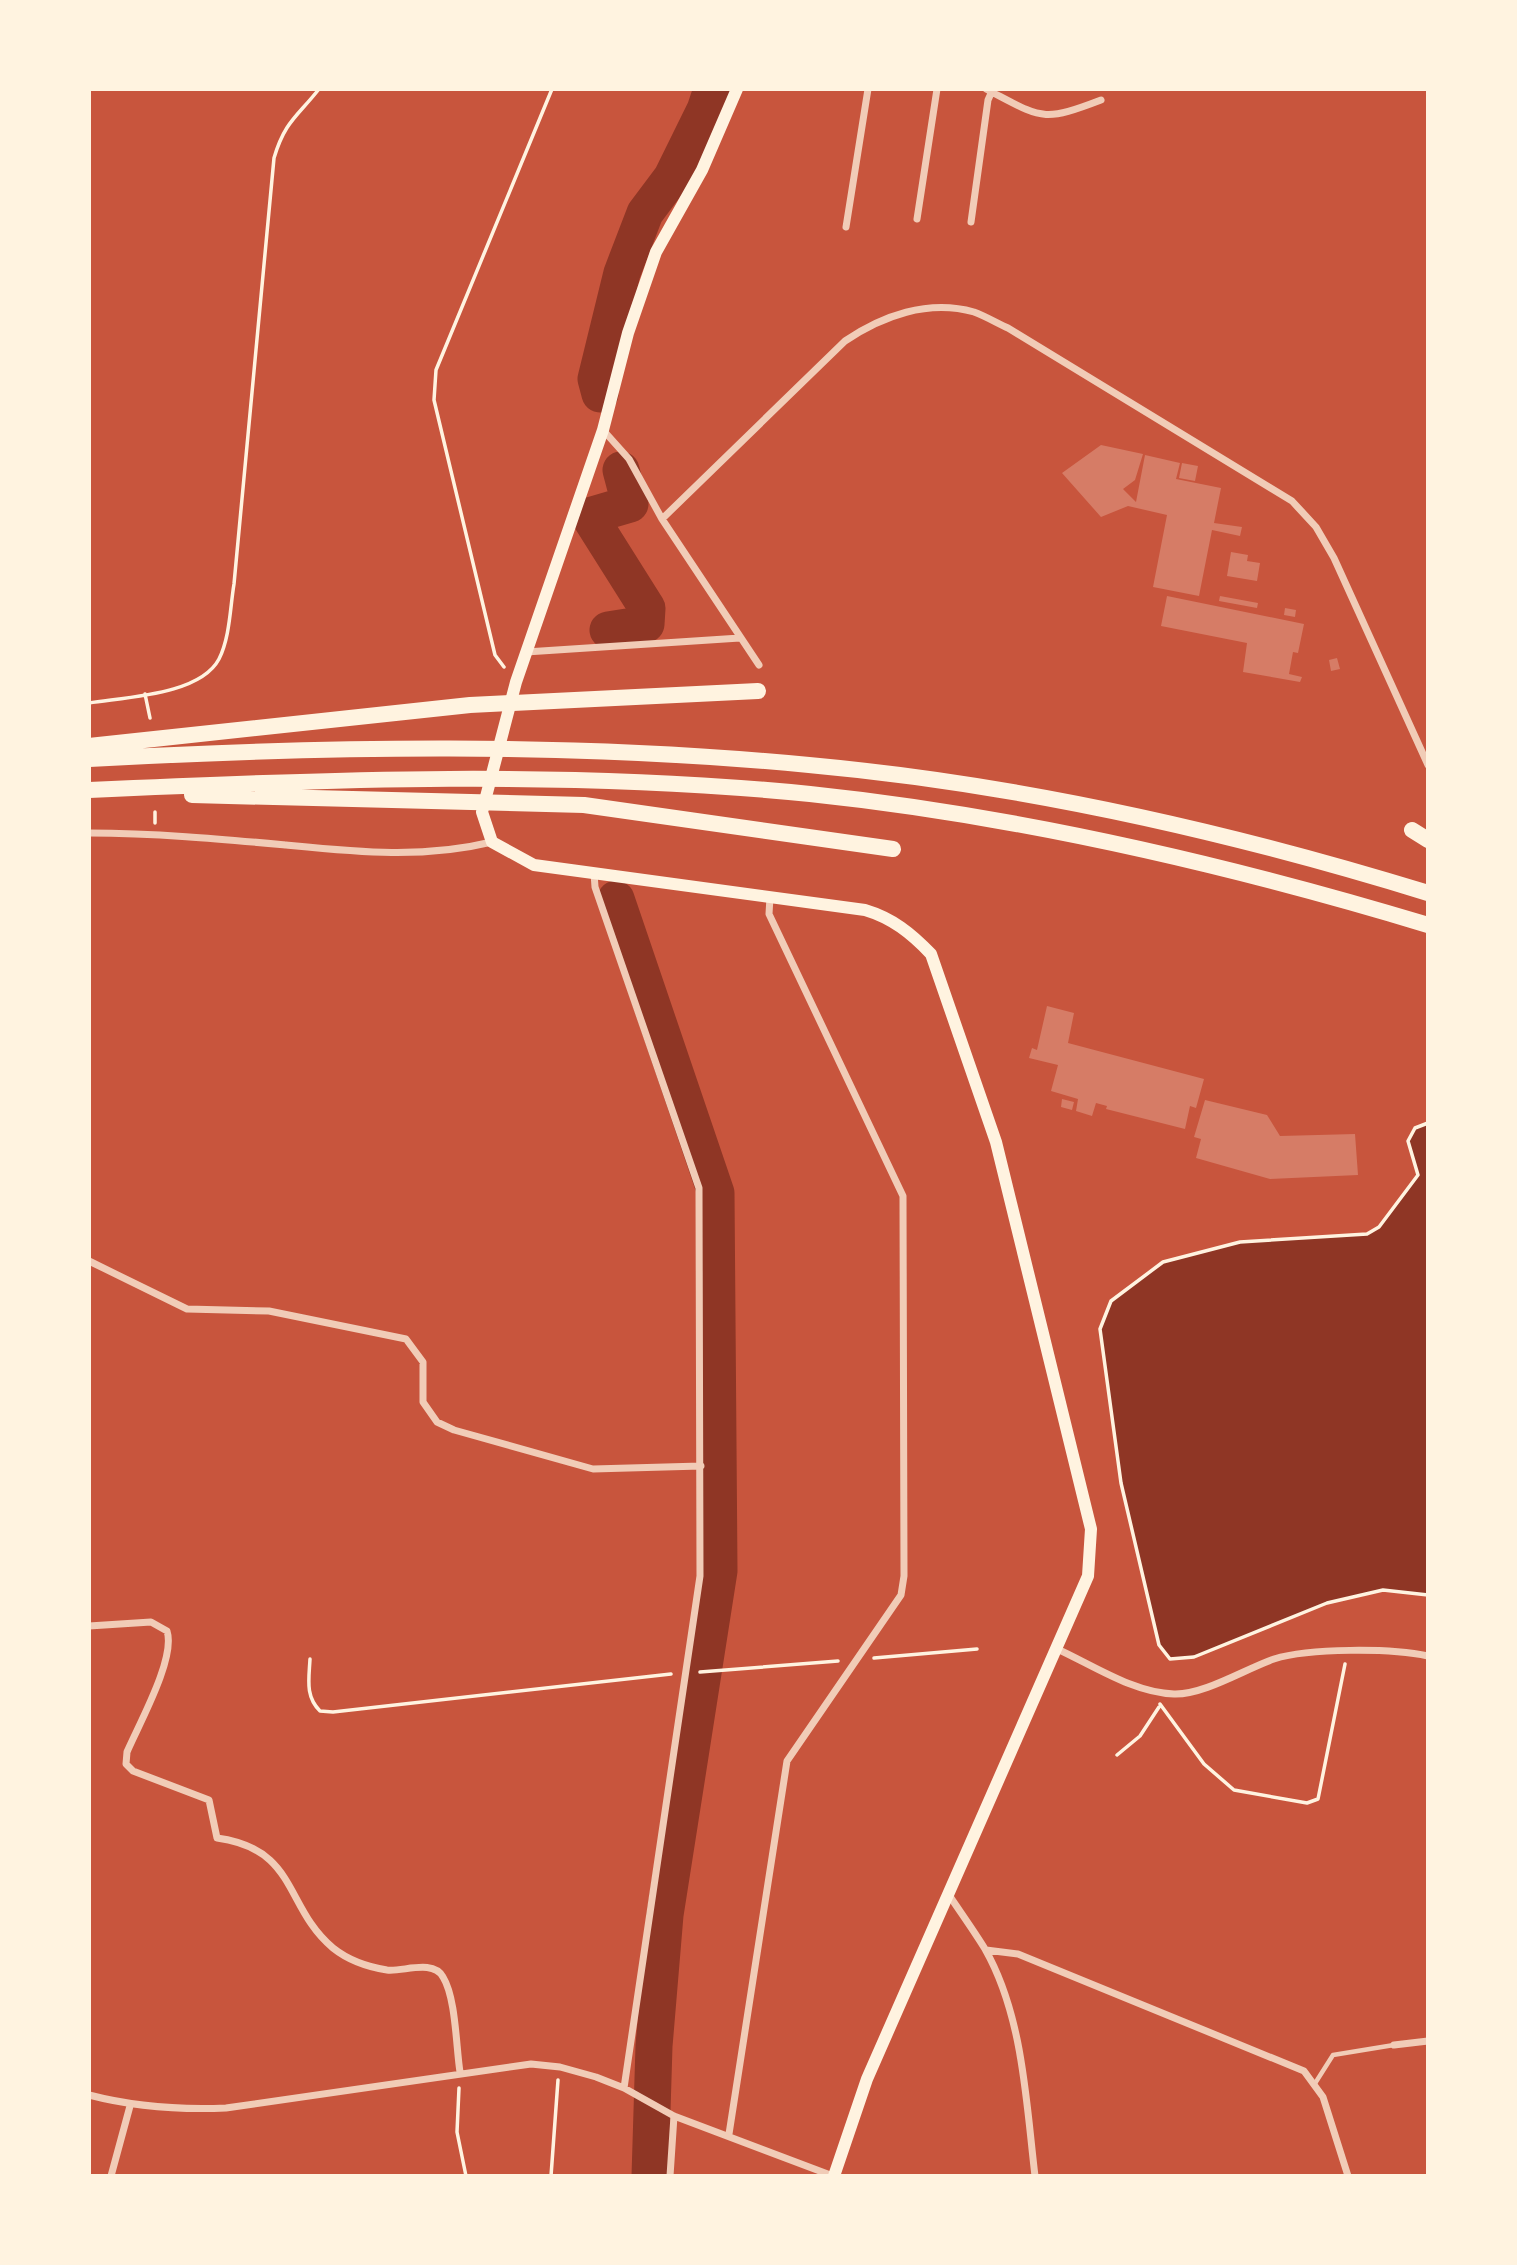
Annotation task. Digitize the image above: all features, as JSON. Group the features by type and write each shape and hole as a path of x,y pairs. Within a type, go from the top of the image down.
{"highway":[{"path":"89,746 470,705 758,691"},
{"path":"89,759 457,747 527,748 786,762 967,786 1147,820 1278,850 1428,893"},
{"path":"89,792 451,778 517,778 705,786 811,795 924,810 1143,850 1271,880 1428,925"},
{"path":"89,792 584,805 893,849"},
{"path":"1412,830 1428,840"}],"main road":[{"path":"737,89 702,170 656,252 628,333 603,430 525,652 482,812 492,842 534,865 865,910 884,916 912,934 931,954 996,1142 1091,1529 1088,1576 1054,1648 867,2079 834,2176"}],"street":[{"path":"846,227 868,89"},
{"path":"917,219 937,89"},
{"path":"971,222 990,90 1037,116 1069,113 1101,100"},
{"path":"662,519 845,341 870,324 898,313 935,308 973,312 1008,328 1292,501 1317,527 1334,558 1428,765"},
{"path":"603,430 629,459 662,519 759,665"},
{"path":"525,652 740,638"},
{"path":"89,833 153,833 393,855 453,852 492,842"},
{"path":"594,873 595,887 699,1188 700,1576 624,2088"},
{"path":"729,2134 787,1761 901,1595 904,1576 903,1196 769,914 770,897"},
{"path":"89,1261 187,1309 269,1311 406,1339 423,1362 423,1402 437,1422 454,1430 593,1469 701,1466"},
{"path":"89,1626 151,1622 167,1631 170,1641 162,1669 127,1752 126,1764 133,1771 209,1800 217,1838 250,1849 279,1867 312,1927 340,1953 362,1964 389,1970 424,1968 443,1975 449,1993 460,2072"},
{"path":"1054,1648 1152,1692 1177,1694 1227,1679 1274,1659 1312,1650 1428,1656"},
{"path":"949,1895 986,1950 1006,2000 1022,2069 1035,2176"},
{"path":"986,1950 1018,1954 1304,2071 1323,2097 1348,2176"},
{"path":"1394,2045 1428,2041"},
{"path":"89,2095 130,2106 183,2110 226,2108 460,2072 531,2064 560,2067 624,2088 674,2116 729,2134 834,2176"},
{"path":"111,2176 130,2106"},
{"path":"670,2176 674,2116"}],"lane":[{"path":"1314,2085 1333,2055 1394,2045"}],"path":[{"path":"89,703 145,694 200,680 211,671 226,641 274,158 281,133 290,119 319,89"},
{"path":"516,682 495,654 434,400 436,370 552,89"},
{"path":"145,694 150,718"},
{"path":"1428,1123 1415,1128 1408,1141 1418,1175 1379,1227 1367,1234 1240,1242 1163,1262 1111,1301 1100,1329 1121,1483 1159,1645 1170,1659 1194,1657 1328,1603 1383,1590 1428,1594"},
{"path":"310,1659 311,1702 320,1711 333,1712 685,1673 976,1649"},
{"path":"1159,1707 1204,1764 1234,1790 1307,1803 1318,1799 1348,1652"},
{"path":"1117,1755 1140,1735 1159,1707 1161,1693"},
{"path":"551,2176 560,2067"},
{"path":"460,2072 457,2132 466,2176"}],"shaded area":[{"path":"1428,1123 1428,1595 1383,1590 1328,1603 1194,1657 1170,1659 1159,1645 1121,1483 1100,1329 1111,1301 1163,1262 1240,1242 1367,1234 1379,1227 1418,1176 1408,1141 1415,1128"}],"building":[{"path":"1101,445 1143,454 1135,480 1123,489 1136,502 1145,455 1180,463 1176,479 1221,488 1214,523 1242,527 1240,536 1212,530 1199,596 1153,587 1167,515 1128,506 1101,517 1062,473"},
{"path":"1182,463 1198,466 1195,481 1179,478"},
{"path":"1231,552 1248,555 1247,561 1260,563 1257,581 1227,576"},
{"path":"1167,596 1304,624 1298,653 1293,652 1289,674 1302,677 1300,682 1243,672 1247,643 1161,626"},
{"path":"1220,596 1258,603 1257,608 1219,601"},
{"path":"1285,608 1296,610 1295,617 1284,615"},
{"path":"1337,658 1340,669 1331,671 1329,660"},
{"path":"1047,1006 1074,1013 1068,1043 1204,1079 1196,1108 1190,1106 1185,1129 1106,1109 1107,1106 1096,1103 1092,1116 1076,1111 1078,1099 1051,1091 1058,1065 1029,1058 1032,1048 1037,1050"},
{"path":"1062,1099 1074,1102 1072,1110 1061,1107"},
{"path":"1205,1100 1267,1115 1280,1136 1355,1134 1358,1175 1270,1179 1196,1158 1201,1139 1194,1137"}],"waterway":[{"path":"600,394 596,379 622,273 645,213 672,177 705,110 712,89"},
{"path":"608,630 646,624 647,608 589,516 630,504 621,470"},
{"path":"616,899 716,1193 719,1571 665,1915 654,2046 650,2176"}]}
